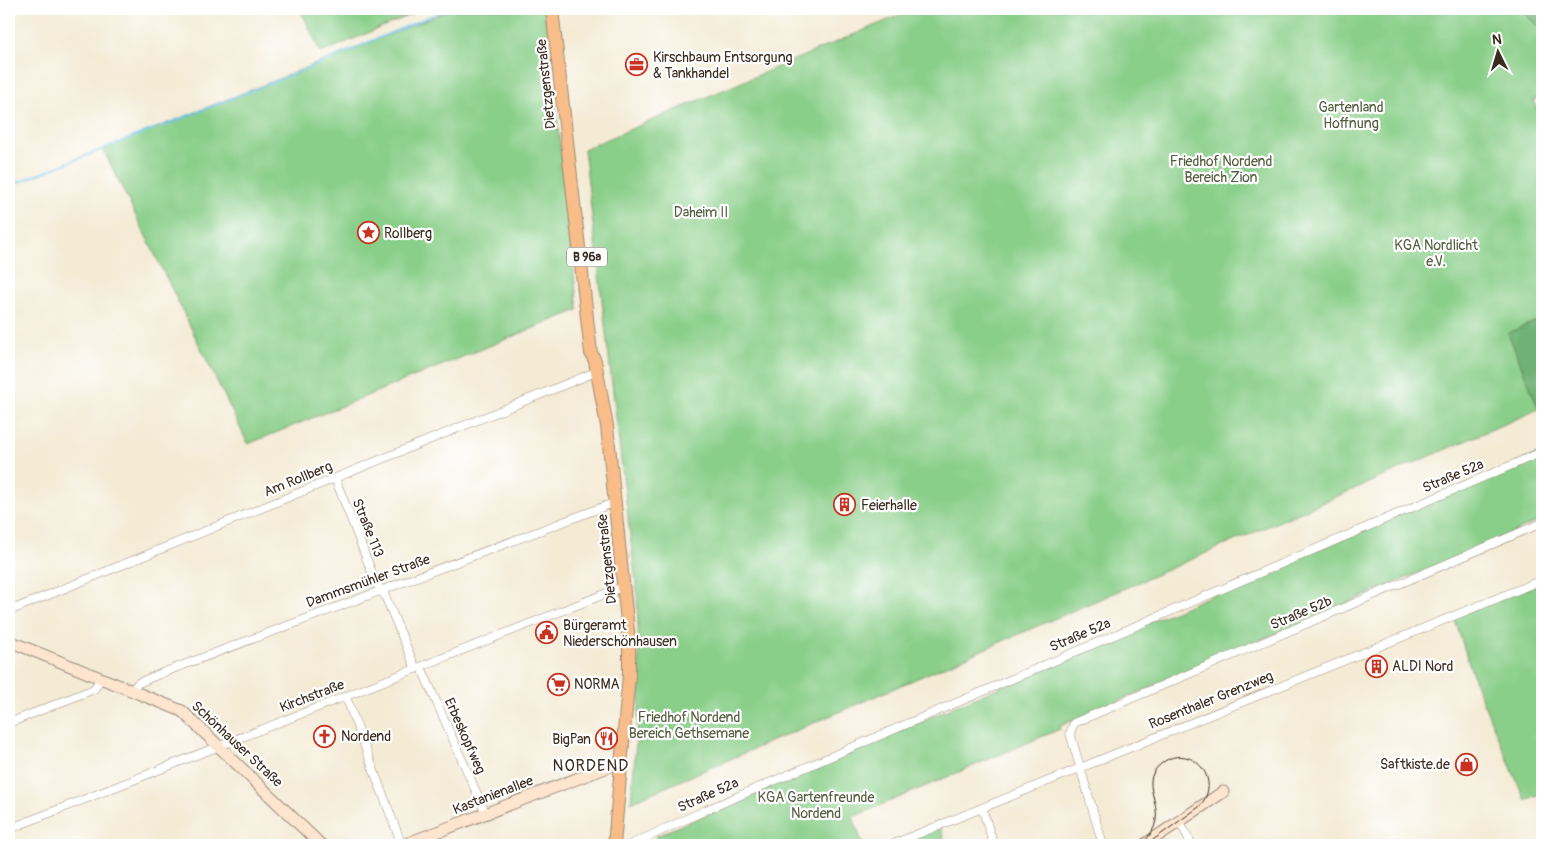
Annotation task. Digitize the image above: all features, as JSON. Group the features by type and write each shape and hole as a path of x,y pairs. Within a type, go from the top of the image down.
{"main road":[{"name":"Dietzgenstraße","path":"552,9 572,154"},
{"name":"Dietzgenstraße","path":"560,9 591,352 603,399 625,586 629,664 614,845"}],"street":[{"name":"Am Rollberg","path":"9,611 335,478 596,366"},
{"name":"Straße 52a","path":"630,845 706,810 1542,452"},
{"name":"Straße 113","path":"335,478 381,590 419,668"},
{"name":"Dammsmühler Straße","path":"132,690 138,683 154,676 616,502"},
{"name":"Straße 52b","path":"1080,769 1070,733 1074,723 1542,523"},
{"name":"Rosenthaler Grenzweg","path":"891,845 1080,769 1157,735 1542,580"},
{"name":"Kirchstraße","path":"9,829 625,586"},
{"name":"Schönhauser Straße","path":"9,641 182,711 320,845"},
{"name":"Erbeskopfweg","path":"419,668 486,814"},
{"path":"9,723 94,689 102,678"},
{"path":"346,697 403,845"},
{"name":"Kastanienallee","path":"403,845 622,762"},
{"path":"1080,769 1103,845"},
{"path":"1144,845 1223,792"},
{"path":"982,808 994,845"},
{"path":"1179,820 1192,845"}],"green space":[{"path":"300,9 424,9 321,53"},
{"path":"453,9 545,9 578,310 248,444 103,149"},
{"path":"914,9 1521,9 1542,31 1542,96 1533,100 1542,121 1542,319 1508,333 1539,409 631,802 640,696 637,593 584,149"},
{"path":"1521,9 1542,9 1542,31"},
{"path":"1542,319 1542,407 1539,409 1508,333"},
{"name":"KGA Gartenfreunde Nordend","path":"1542,452 1542,520 1060,726 1060,729 853,817 863,845 789,845 787,842 780,845 659,845 656,836"},
{"path":"1542,582 1542,793 1525,800 1477,688 1454,617"},
{"path":"940,827 946,845 896,845"}],"waterway":[{"path":"436,14 449,9"},
{"path":"360,46 433,15"},
{"path":"325,61 357,48"},
{"path":"160,127 323,62"},
{"path":"9,186 156,128"}],"tram line":[{"path":"1141,845 1152,832 1156,821 1151,781 1154,772 1162,763 1173,757 1193,760 1201,766 1206,775 1208,785 1206,796 1199,807 1146,845"}],"place":[{"name":"Kirschbaum Entsorgung & Tankhandel","path":"637,65"},
{"name":"Rollberg","path":"368,233"},
{"name":"Feierhalle","path":"845,505"},
{"name":"Bürgeramt Niederschönhausen","path":"547,633"},
{"name":"ALDI Nord","path":"1376,666"},
{"name":"NORMA","path":"558,684"},
{"name":"Nordend","path":"325,736"},
{"name":"BigPan","path":"607,739"},
{"name":"Saftkiste.de","path":"1466,764"}],"district":[{"name":"NORDEND","path":"591,766"}],"park label":[{"name":"Gartenland Hoffnung","path":"1351,116"},
{"name":"Friedhof Nordend Bereich Zion","path":"1221,170"},
{"name":"Daheim II","path":"701,212"},
{"name":"KGA Nordlicht e.V.","path":"1436,254"},
{"name":"Friedhof Nordend Bereich Gethsemane","path":"689,726"}]}
